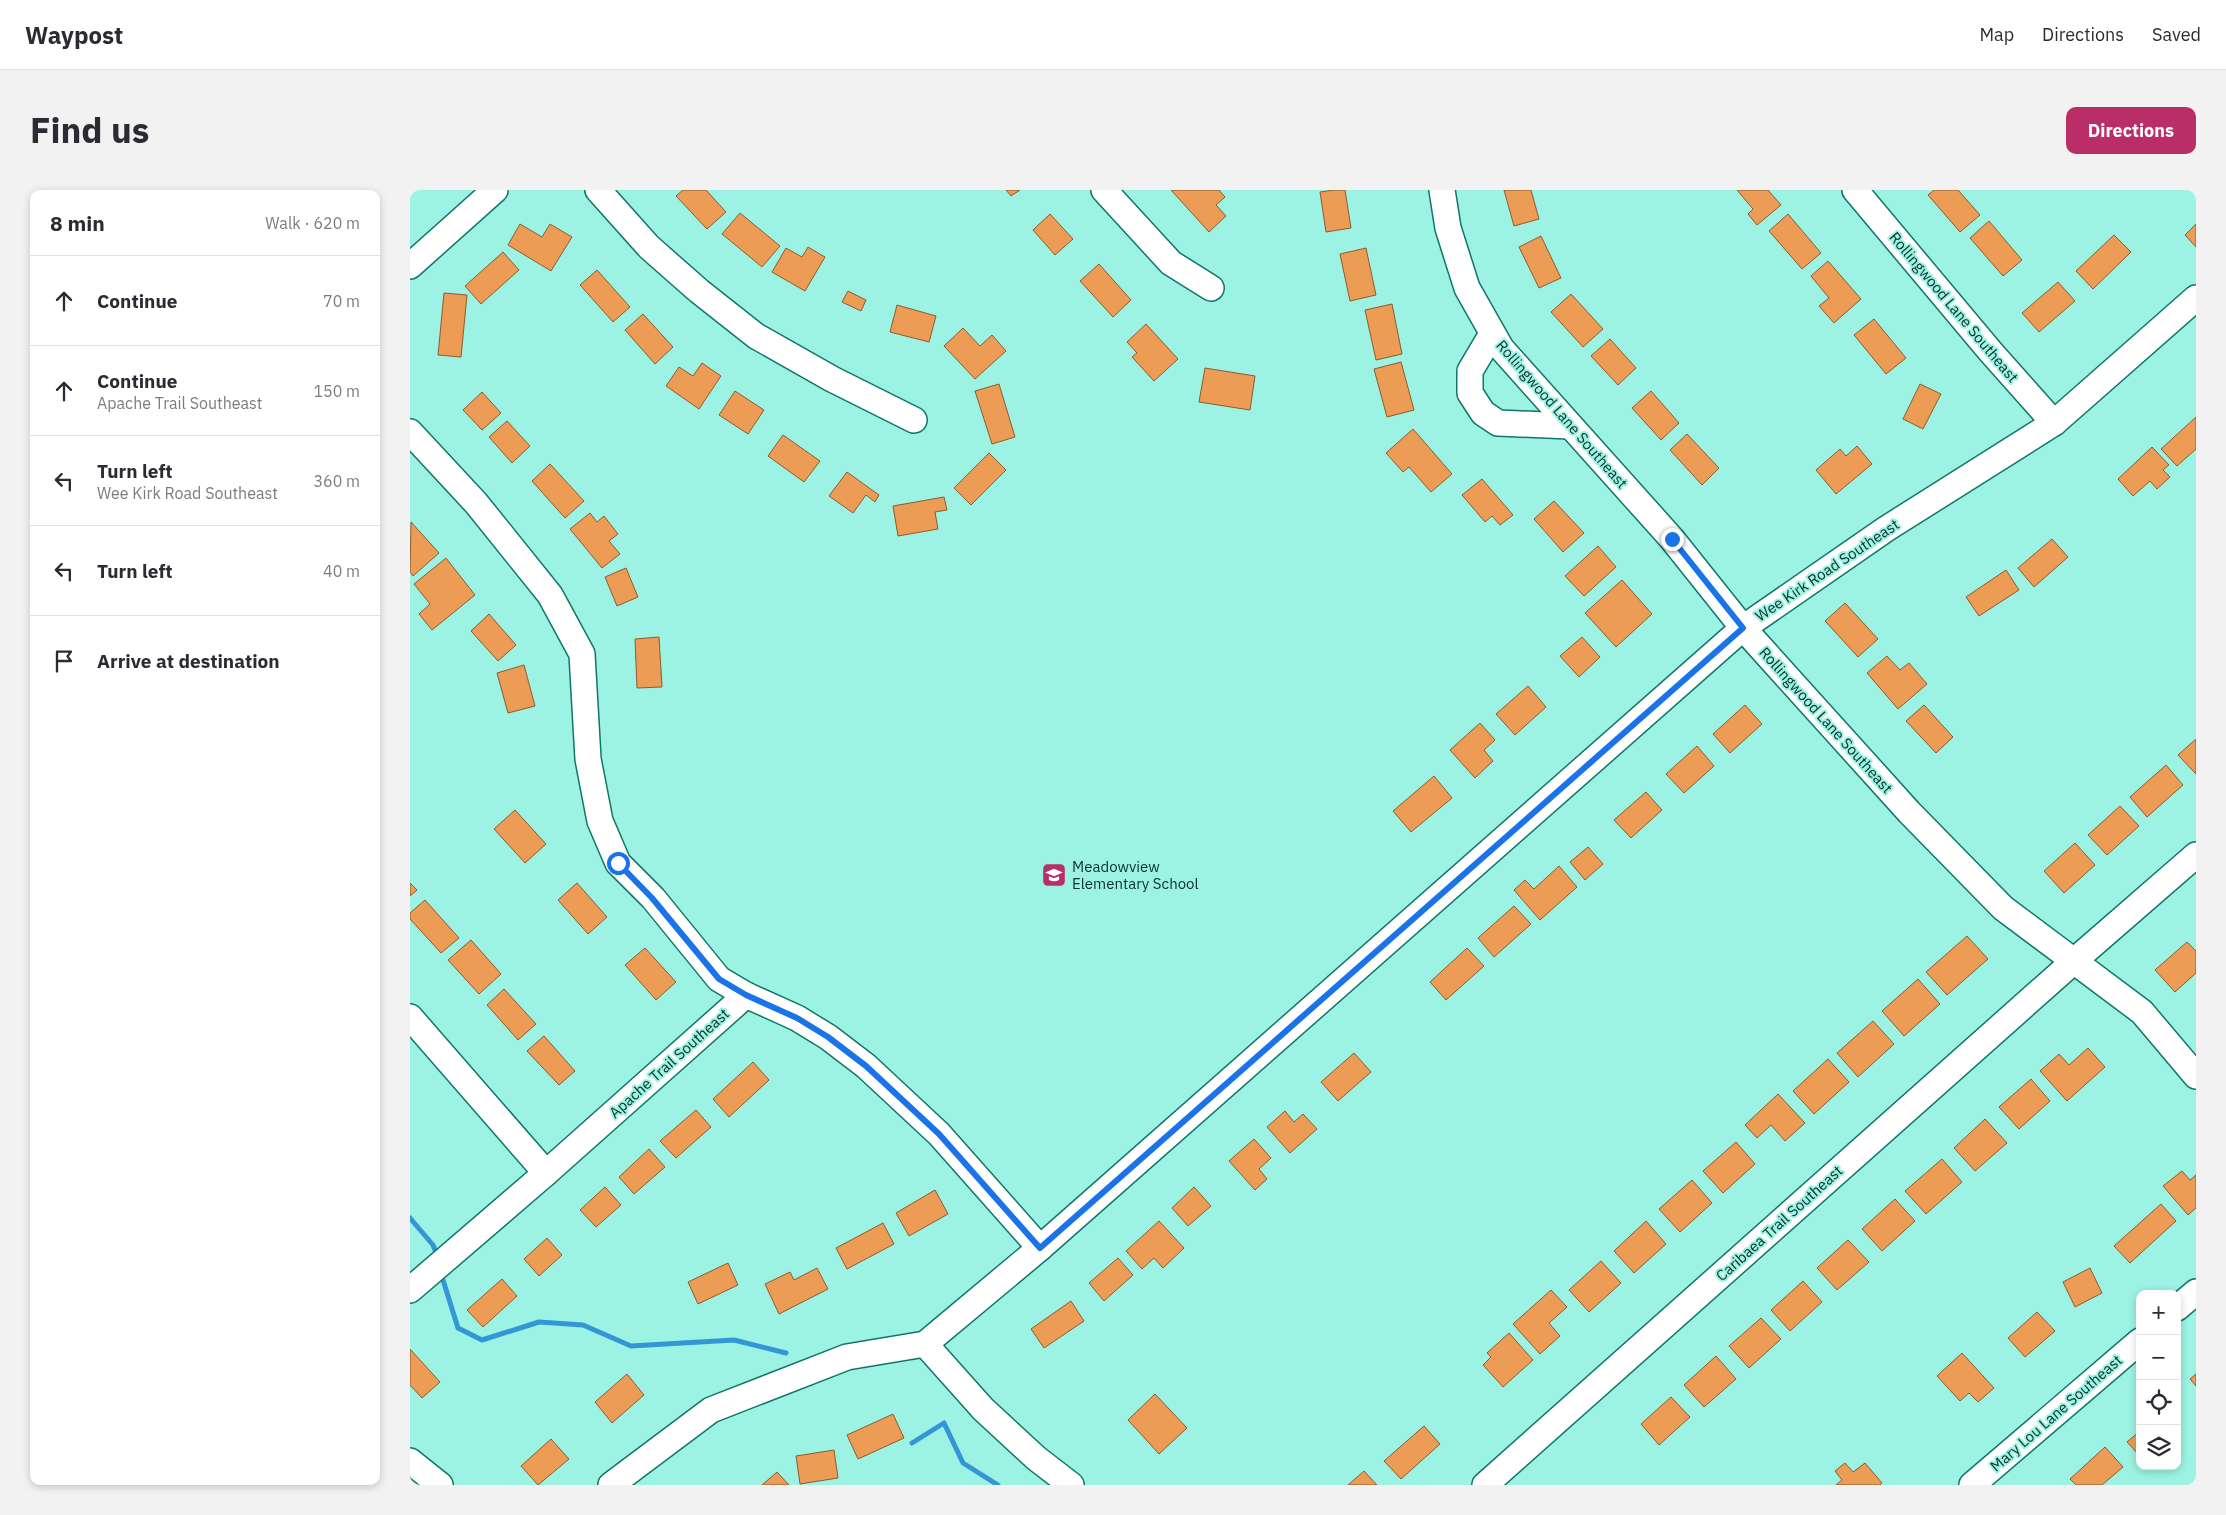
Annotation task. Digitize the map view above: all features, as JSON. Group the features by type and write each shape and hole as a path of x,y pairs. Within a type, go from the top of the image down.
{"street":[{"path":"410,266 495,190"},
{"path":"598,190 648,247 699,291 756,336 832,379 914,420"},
{"path":"1104,190 1171,262 1211,288"},
{"name":"Rollingwood Lane Southeast","path":"1442,190 1448,228 1467,288 1500,348 1672,539 1743,628 1910,812 2003,908 2142,1012 2196,1076"},
{"name":"Rollingwood Lane Southeast","path":"1855,190 1990,351 2054,423"},
{"name":"Wee Kirk Road Southeast","path":"925,1344 1040,1248 1743,628 1886,529 2054,423 2196,298"},
{"path":"1492,334 1470,371 1470,393 1484,413 1498,423 1570,426"},
{"path":"410,432 476,503 550,595 582,654 588,759 600,821 618,863 652,898 719,979 746,995 797,1018 828,1037 866,1066 939,1134 1040,1248"},
{"name":"Caribaea Trail Southeast","path":"1485,1485 2074,961 2196,855"},
{"name":"Apache Trail Southeast","path":"410,1290 546,1173 746,995"},
{"path":"410,1018 546,1173"},
{"path":"2181,1305 2196,1292"},
{"name":"Mary Lou Lane Southeast","path":"1972,1485 2136,1343"},
{"path":"611,1485 711,1410 848,1357 925,1344 983,1409 1036,1458 1070,1485"},
{"path":"410,1461 440,1485"}],"building":[{"path":"683,190 706,190 726,212 707,229 676,196"},
{"path":"1006,190 1020,190 1011,196"},
{"path":"1171,190 1219,190 1225,197 1216,205 1226,216 1209,232"},
{"path":"1345,190 1351,228 1326,232 1320,192"},
{"path":"1504,190 1531,190 1539,219 1514,226"},
{"path":"1737,190 1768,190 1781,205 1757,225 1748,214 1753,209"},
{"path":"1934,190 1958,190 1980,215 1960,232 1928,195"},
{"path":"740,213 780,246 762,267 722,234"},
{"path":"1050,214 1073,239 1055,255 1033,230"},
{"path":"1788,214 1821,253 1802,269 1769,231"},
{"path":"1989,221 2022,260 2003,276 1970,238"},
{"path":"520,224 542,237 550,224 572,237 551,271 508,245"},
{"path":"2196,224 2196,247 2185,235"},
{"path":"2114,235 2131,252 2093,289 2076,271"},
{"path":"1541,236 1561,278 1539,288 1519,247"},
{"path":"808,247 825,257 805,291 772,272 786,248 802,257"},
{"path":"1366,248 1376,295 1350,301 1340,254"},
{"path":"503,252 519,270 481,304 465,286"},
{"path":"1828,261 1861,299 1834,323 1819,306 1829,298 1811,276"},
{"path":"1099,264 1131,300 1113,317 1080,281"},
{"path":"597,270 630,307 613,322 580,285"},
{"path":"2058,282 2075,301 2039,332 2022,313"},
{"path":"848,291 866,300 861,311 842,302"},
{"path":"444,293 467,295 461,357 438,355"},
{"path":"1571,294 1603,329 1583,347 1551,312"},
{"path":"1392,304 1402,354 1376,360 1365,310"},
{"path":"897,305 936,316 929,342 890,332"},
{"path":"643,314 673,347 655,364 625,330"},
{"path":"1874,319 1906,358 1886,374 1854,335"},
{"path":"1146,324 1178,359 1154,381 1132,357 1137,353 1127,342"},
{"path":"963,328 980,346 992,335 1006,351 975,379 944,346"},
{"path":"1610,339 1636,368 1618,385 1591,356"},
{"path":"1401,362 1414,410 1387,417 1374,369"},
{"path":"702,363 721,376 699,409 666,386 679,367 693,376"},
{"path":"1205,368 1255,376 1250,410 1199,402"},
{"path":"999,384 1015,437 992,444 975,391"},
{"path":"1920,384 1941,394 1923,429 1903,419"},
{"path":"735,391 764,410 748,434 719,415"},
{"path":"1651,391 1679,423 1661,440 1632,408"},
{"path":"482,392 501,413 482,430 463,410"},
{"path":"2196,417 2196,449 2177,466 2161,449"},
{"path":"507,421 530,446 512,463 489,437"},
{"path":"1413,429 1452,474 1431,492 1409,467 1403,472 1386,453"},
{"path":"1687,434 1719,468 1702,485 1670,450"},
{"path":"783,435 820,461 804,482 768,456"},
{"path":"1857,446 1872,464 1836,494 1816,470 1840,449 1846,456"},
{"path":"2152,447 2169,465 2163,470 2170,477 2157,489 2150,481 2133,496 2118,479"},
{"path":"989,453 1006,470 971,505 954,488"},
{"path":"550,464 584,501 565,518 532,481"},
{"path":"847,472 879,495 875,502 866,495 853,513 829,496"},
{"path":"1482,479 1513,515 1500,525 1492,516 1485,522 1462,495"},
{"path":"944,497 947,510 935,512 938,529 898,536 893,506"},
{"path":"1554,501 1584,533 1563,552 1534,519"},
{"path":"590,513 597,522 604,516 618,534 609,541 620,554 602,568 570,529"},
{"path":"411,522 439,553 413,576 410,572"},
{"path":"2052,539 2068,557 2034,587 2018,568"},
{"path":"1598,546 1616,567 1584,596 1565,576"},
{"path":"446,558 475,595 432,630 419,614 430,604 414,584"},
{"path":"626,568 638,597 617,606 605,577"},
{"path":"2006,570 2019,590 1979,616 1966,597"},
{"path":"1622,580 1652,614 1616,647 1585,613"},
{"path":"1845,603 1878,639 1858,657 1825,621"},
{"path":"489,614 516,645 498,661 471,631"},
{"path":"659,637 662,687 637,688 635,639"},
{"path":"1582,637 1600,657 1579,677 1560,656"},
{"path":"1887,656 1900,670 1909,663 1927,684 1898,709 1867,673"},
{"path":"524,665 535,706 508,713 497,673"},
{"path":"1528,686 1546,707 1515,735 1496,714"},
{"path":"1745,705 1762,724 1730,753 1713,734"},
{"path":"1924,705 1953,737 1936,753 1906,721"},
{"path":"1480,723 1495,740 1484,750 1493,761 1475,778 1450,750"},
{"path":"2196,739 2196,774 2178,755"},
{"path":"1697,746 1714,766 1684,793 1666,774"},
{"path":"2166,765 2183,785 2147,817 2130,797"},
{"path":"1434,776 1452,798 1411,832 1393,811"},
{"path":"1646,792 1662,810 1631,838 1614,820"},
{"path":"2120,806 2139,826 2107,855 2088,835"},
{"path":"515,810 546,844 525,863 494,829"},
{"path":"2075,843 2095,865 2064,893 2044,871"},
{"path":"1588,847 1603,864 1585,880 1570,862"},
{"path":"1559,866 1577,887 1540,920 1514,890 1525,880 1534,889"},
{"path":"410,883 417,890 410,896"},
{"path":"577,883 607,917 588,934 558,900"},
{"path":"425,900 459,938 441,953 410,919 410,913"},
{"path":"1514,906 1531,924 1494,957 1478,938"},
{"path":"1967,936 1988,959 1947,995 1926,972"},
{"path":"471,940 501,974 479,994 448,960"},
{"path":"2187,942 2196,951 2196,973 2175,992 2155,970"},
{"path":"645,948 676,982 656,1000 625,965"},
{"path":"1467,948 1484,966 1446,1000 1430,982"},
{"path":"1918,979 1940,1004 1904,1036 1882,1011"},
{"path":"504,989 536,1024 518,1040 487,1005"},
{"path":"1873,1021 1894,1044 1858,1077 1837,1053"},
{"path":"544,1036 575,1071 559,1085 527,1051"},
{"path":"2088,1048 2105,1067 2067,1101 2040,1071 2059,1054 2069,1065"},
{"path":"1354,1053 1371,1072 1338,1101 1321,1082"},
{"path":"1828,1059 1849,1082 1814,1114 1793,1091"},
{"path":"753,1062 769,1080 729,1117 713,1099"},
{"path":"2031,1079 2050,1101 2019,1129 1999,1107"},
{"path":"1778,1094 1805,1123 1785,1141 1771,1125 1757,1138 1745,1125"},
{"path":"696,1110 711,1127 676,1158 660,1141"},
{"path":"1285,1111 1294,1122 1303,1114 1317,1129 1290,1153 1267,1127"},
{"path":"1985,1119 2007,1143 1975,1171 1954,1148"},
{"path":"1254,1139 1271,1158 1259,1169 1267,1179 1255,1190 1229,1161"},
{"path":"1736,1142 1755,1164 1723,1193 1703,1171"},
{"path":"649,1149 665,1167 634,1194 619,1177"},
{"path":"1942,1159 1962,1182 1926,1214 1905,1191"},
{"path":"2182,1171 2190,1180 2196,1175 2196,1208 2188,1215 2163,1186"},
{"path":"1692,1180 1712,1203 1680,1232 1659,1209"},
{"path":"605,1187 621,1205 596,1227 580,1210"},
{"path":"1194,1187 1211,1206 1188,1226 1172,1208"},
{"path":"935,1190 948,1214 909,1236 896,1213"},
{"path":"1895,1199 1915,1221 1882,1251 1862,1229"},
{"path":"2161,1204 2176,1221 2130,1263 2114,1246"},
{"path":"1159,1221 1184,1248 1163,1268 1154,1258 1142,1269 1126,1251"},
{"path":"1646,1221 1666,1244 1634,1273 1614,1251"},
{"path":"883,1223 894,1244 847,1269 836,1248"},
{"path":"547,1238 562,1255 539,1276 524,1259"},
{"path":"1848,1240 1869,1262 1837,1290 1817,1268"},
{"path":"1118,1258 1133,1275 1104,1301 1089,1283"},
{"path":"1601,1261 1621,1283 1589,1312 1569,1290"},
{"path":"728,1263 738,1285 698,1304 688,1282"},
{"path":"817,1268 828,1289 779,1314 765,1284 790,1272 794,1280"},
{"path":"2090,1268 2102,1293 2075,1307 2063,1282"},
{"path":"502,1279 517,1296 483,1327 467,1310"},
{"path":"1803,1281 1822,1302 1790,1331 1771,1310"},
{"path":"1551,1290 1567,1307 1549,1323 1560,1336 1540,1354 1513,1324"},
{"path":"1071,1301 1084,1321 1044,1348 1031,1329"},
{"path":"2037,1312 2055,1331 2025,1357 2008,1338"},
{"path":"1761,1318 1781,1339 1749,1368 1729,1346"},
{"path":"1509,1333 1533,1360 1503,1387 1483,1365 1491,1357 1487,1353"},
{"path":"410,1349 440,1382 422,1398 410,1385"},
{"path":"1962,1353 1994,1388 1978,1402 1969,1393 1960,1401 1937,1376"},
{"path":"1716,1356 1736,1379 1704,1407 1684,1385"},
{"path":"627,1374 644,1395 612,1423 595,1402"},
{"path":"2196,1374 2196,1386 2190,1379"},
{"path":"1155,1394 1187,1428 1159,1454 1128,1420"},
{"path":"1671,1397 1690,1417 1659,1445 1641,1424"},
{"path":"893,1414 904,1438 858,1459 847,1435"},
{"path":"1424,1426 1440,1444 1401,1479 1384,1461"},
{"path":"2136,1434 2136,1452 2127,1442"},
{"path":"551,1439 569,1459 538,1485 521,1466"},
{"path":"2105,1447 2123,1467 2102,1485 2076,1485 2070,1479"},
{"path":"834,1450 838,1478 800,1484 796,1456"},
{"path":"1845,1463 1853,1472 1865,1463 1882,1483 1880,1485 1836,1485 1842,1480 1835,1471"},
{"path":"1364,1471 1377,1485 1348,1485"},
{"path":"777,1472 789,1485 762,1485"}],"waterway":[{"path":"410,1218 433,1245 435,1250"},
{"path":"443,1280 458,1328 482,1340 539,1322 583,1325 631,1346 734,1340 786,1353"},
{"path":"912,1443 944,1423 963,1463 998,1485"}],"place":[{"name":"Meadowview Elementary School","path":"1054,875"}],"route":[{"path":"618,863 652,898 719,979 746,995 797,1018 828,1037 866,1066 939,1134 1040,1248 1743,628 1672,539"}]}
